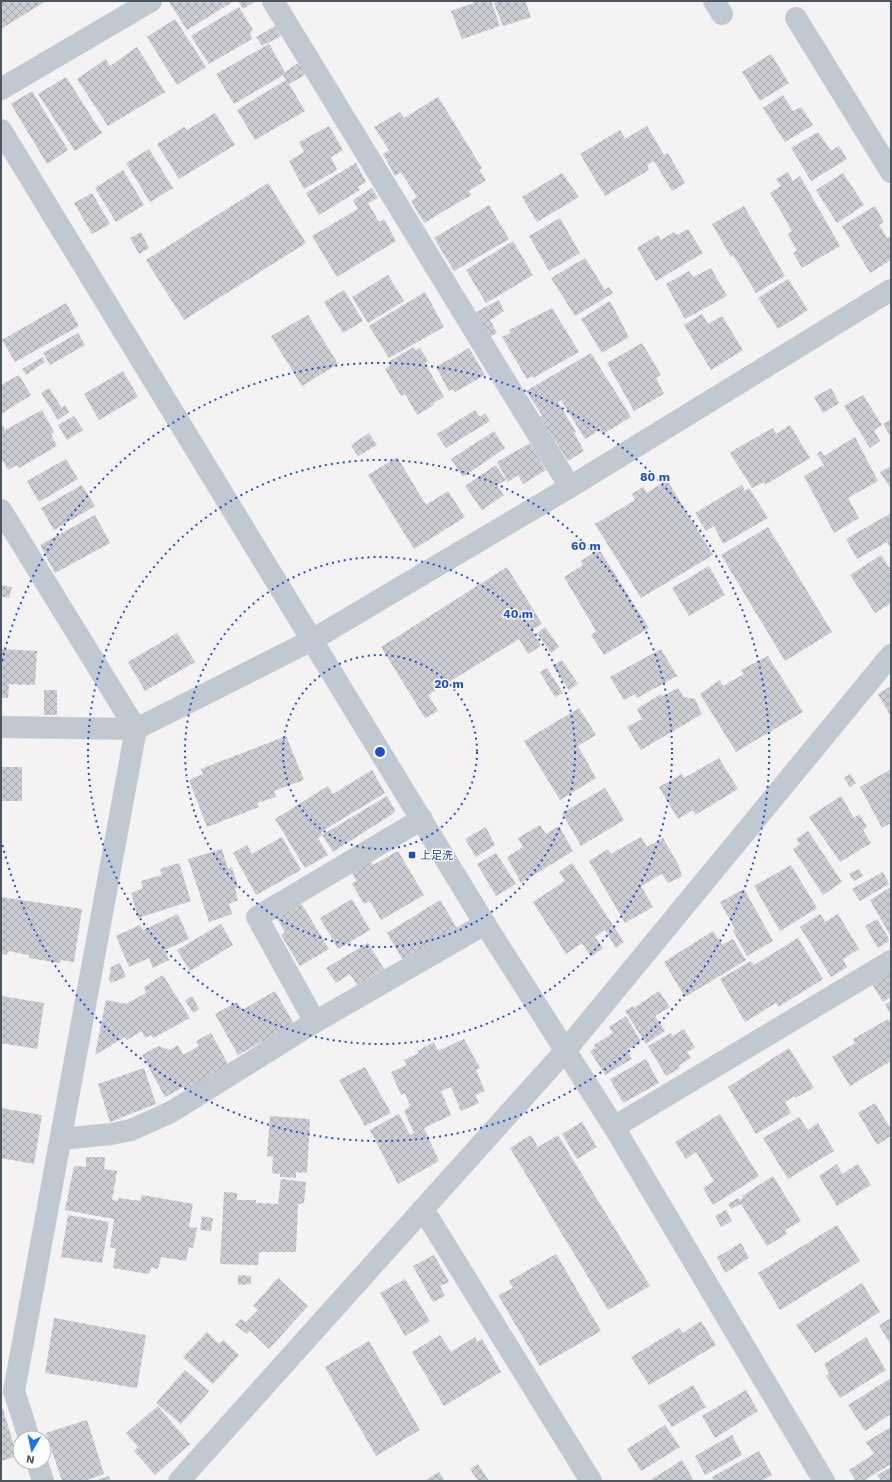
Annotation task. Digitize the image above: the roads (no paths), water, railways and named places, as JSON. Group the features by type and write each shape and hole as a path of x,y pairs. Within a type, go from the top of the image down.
{"street":[{"path":"1,89 151,1"},
{"path":"273,1 570,487"},
{"path":"796,18 891,172"},
{"path":"1,130 485,924 614,1126 824,1481"},
{"path":"1,727 136,729 312,640 570,487 891,290"},
{"path":"1,510 136,729 60,1139 8,1390 26,1430"},
{"path":"179,1481 565,1051 891,655"},
{"path":"315,1022 257,917 422,819"},
{"path":"60,1139 111,1134 131,1130 171,1112 315,1022 485,924"},
{"path":"614,1126 891,961"},
{"path":"423,1209 591,1481"},
{"path":"40,1470 43,1481"}],"place":[{"name":"上足洗","path":"412,855"}]}
